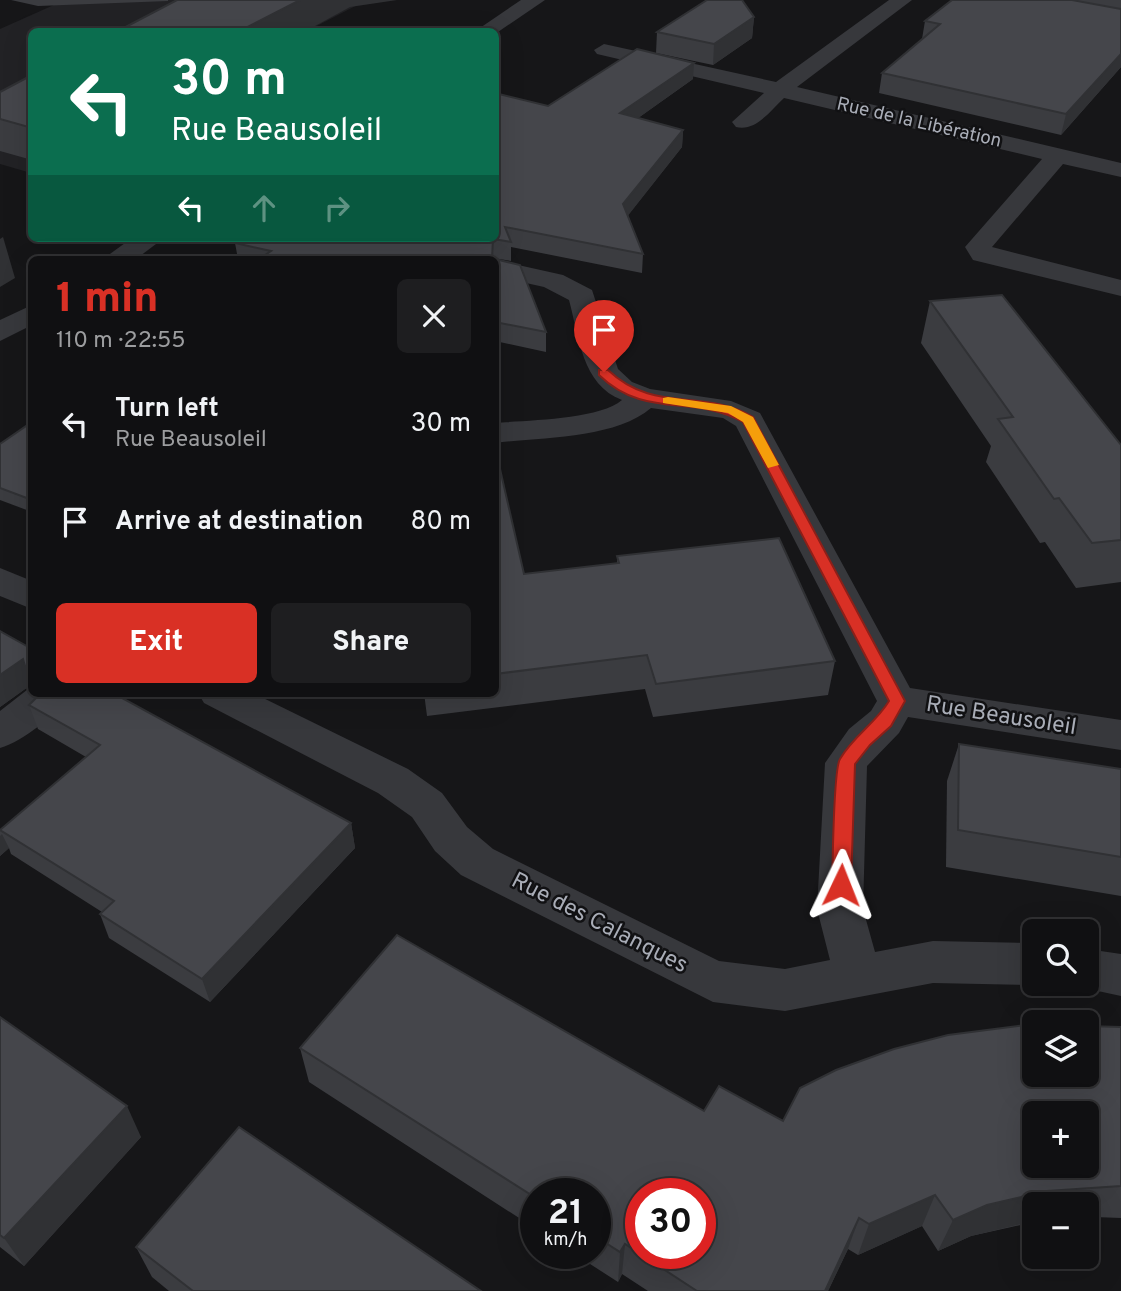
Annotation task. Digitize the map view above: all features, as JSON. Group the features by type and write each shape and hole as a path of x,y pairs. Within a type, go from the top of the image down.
{"street":[{"path":"490,28 535,0"},
{"path":"744,122 780,90 902,0"},
{"name":"Rue de la Libération","path":"604,50 1121,170"},
{"path":"1058,156 978,247 984,254 1121,288"},
{"path":"122,256 144,242"},
{"name":"Rue Beausoleil","path":"499,269 553,281 582,296 604,372 621,389 644,398 731,410 749,420 897,701 1121,735"},
{"path":"0,332 28,315"},
{"path":"499,433 598,421 626,414 644,398"},
{"path":"0,733 44,697"},
{"name":"Rue des Calanques","path":"226,697 393,781 427,805 451,839 477,862 713,981 785,990 933,962 1022,964"},
{"path":"858,976 840,909 846,763 864,740 885,722 897,701"},
{"path":"1099,972 1121,975"}],"shaded area":[{"path":"65,0 367,0 313,28 28,28 28,172 0,164 0,29"}],"building":[{"path":"177,0 300,0 246,28 124,28"},
{"path":"707,0 742,0 754,17 714,44 657,32"},
{"path":"952,0 1072,0 1121,9 1121,54 1066,114 882,73 940,24 925,21"},
{"path":"637,49 694,63 620,113 683,130 623,204 643,254 505,227 511,242 499,240 499,94 548,106"},
{"path":"28,77 28,127 0,119 0,92"},
{"path":"236,242 493,242 492,256 264,256 271,251 235,243"},
{"path":"499,260 520,265 546,332 499,323"},
{"path":"1002,295 1121,445 1121,540 1092,543 1059,498 1054,499 998,419 1013,417 930,301"},
{"path":"28,425 28,498 0,488 0,444"},
{"path":"499,465 524,574 619,563 617,556 779,538 835,661 656,684 647,655 499,674"},
{"path":"0,631 28,647 28,666 25,666 23,659 0,675"},
{"path":"37,697 120,697 351,823 202,979 100,914 114,901 0,830 100,745 29,705"},
{"path":"959,744 1121,769 1121,857 958,830"},
{"path":"397,935 704,1111 719,1086 783,1121 800,1088 836,1070 894,1049 948,1035 1022,1026 1022,1087 1099,1087 1099,1026 1121,1027 1121,1186 1022,1192 1022,1197 987,1205 953,1220 935,1195 869,1224 859,1218 825,1291 697,1291 663,1269 716,1269 716,1178 625,1178 625,1244 620,1252 611,1246 611,1178 520,1178 520,1188 300,1048"},
{"path":"0,1017 127,1106 4,1238 0,1235"},
{"path":"239,1127 481,1291 193,1291 136,1247"}],"slow traffic":[{"path":"668,401 731,410 749,420 773,465"}],"route":[{"path":"604,372 621,389 644,398 731,410 749,420 897,701 885,722 864,740 846,763 841,885"}]}
